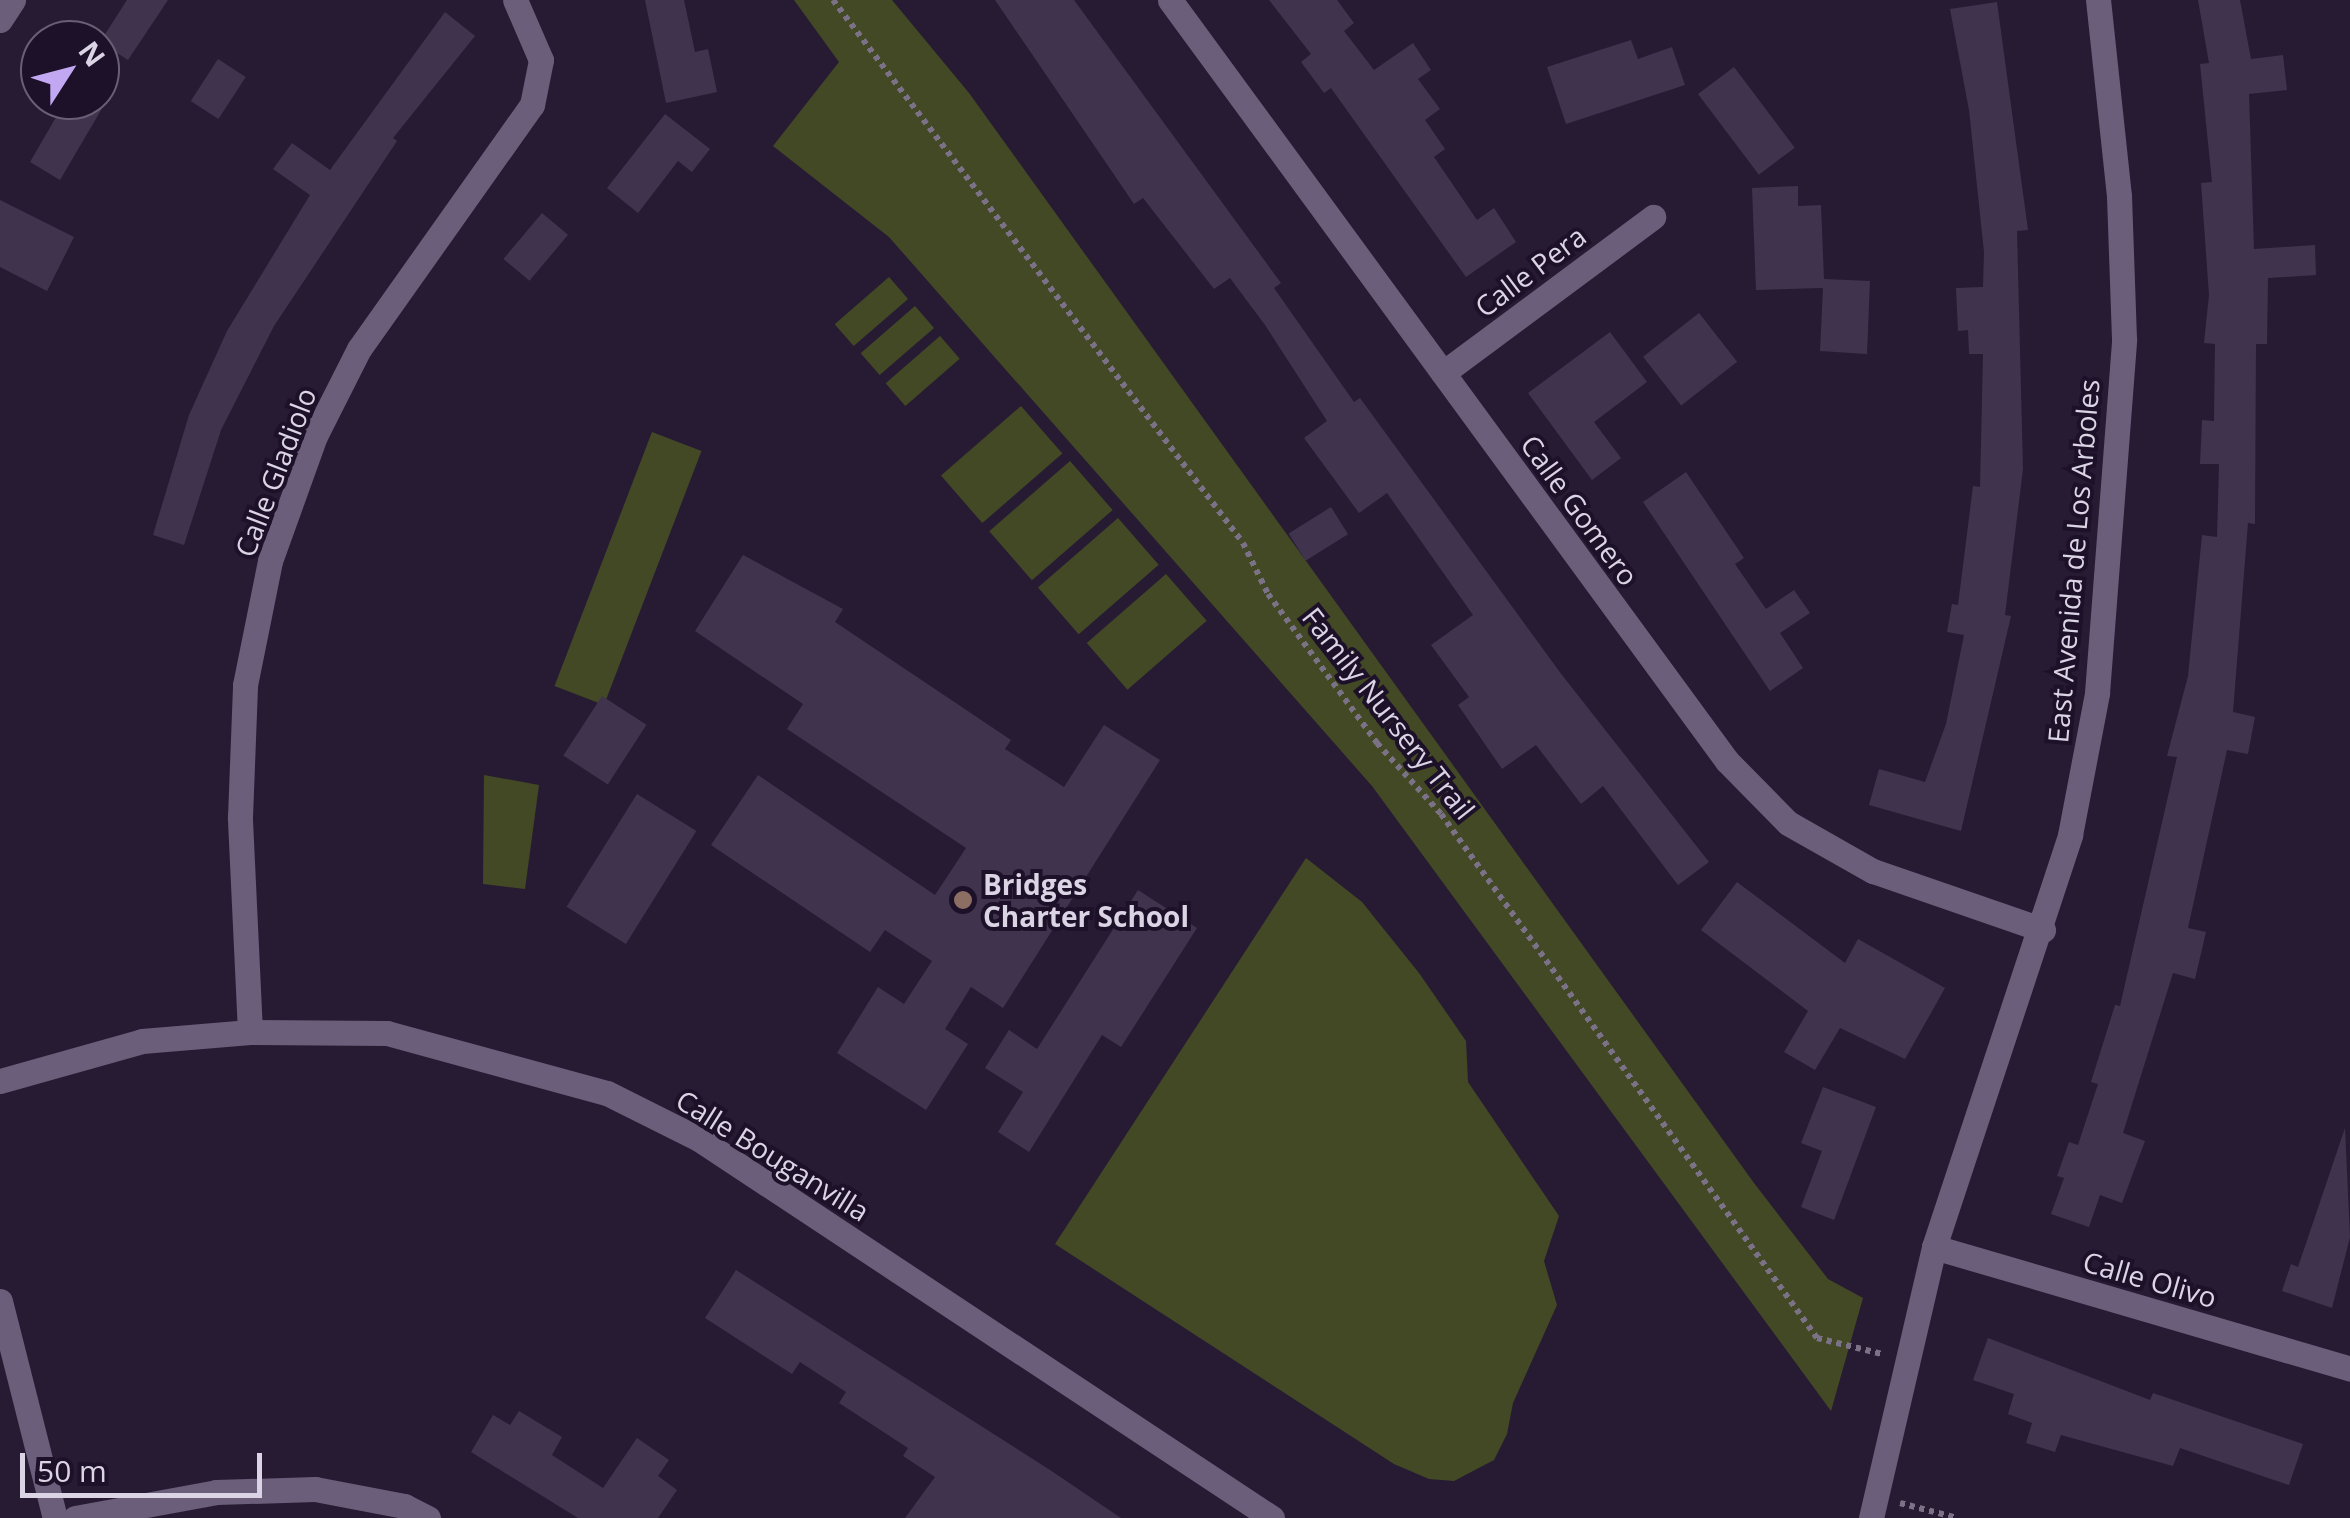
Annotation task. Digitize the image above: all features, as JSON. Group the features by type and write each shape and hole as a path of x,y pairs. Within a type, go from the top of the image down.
{"street":[{"path":"0,20 13,0"},
{"name":"Calle Gladiolo","path":"250,1032 240,816 245,685 270,561 315,436 359,349 532,105 542,60 515,0"},
{"name":"Calle Gomero","path":"1170,0 1727,761 1788,823 1873,870 2043,930"},
{"name":"East Avenida de Los Arboles","path":"1872,1507 1904,1359 1934,1247 2043,930 2070,835 2096,693 2122,357 2119,196 2098,0"},
{"name":"Calle Pera","path":"1443,374 1653,217"},
{"name":"Calle Bouganvilla","path":"0,1081 142,1041 250,1032 387,1032 607,1093 699,1138 1272,1518"},
{"name":"Calle Olivo","path":"1934,1247 2350,1370"},
{"path":"0,1301 54,1518"},
{"path":"75,1518 216,1492 315,1489 404,1506 428,1518"}],"path":[{"name":"Family Nursery Trail","path":"833,0 1243,543 1268,594 1377,742 1441,814 1816,1338 1904,1359"},
{"path":"1872,1507 1957,1518"}],"green space":[{"path":"794,0 892,0 969,93 1754,1183 1828,1279 1863,1298 1831,1411 1372,786 889,237 773,146 839,62"},
{"path":"889,277 908,299 854,346 835,324"},
{"path":"915,306 934,328 880,375 861,353"},
{"path":"940,336 960,359 905,406 886,383"},
{"path":"1021,406 1062,454 982,523 941,476"},
{"path":"652,432 701,451 604,705 555,686"},
{"path":"1070,461 1113,510 1032,580 989,531"},
{"path":"1118,518 1159,565 1079,634 1038,588"},
{"path":"1166,574 1207,621 1127,690 1087,643"},
{"path":"484,775 539,785 525,889 483,884"},
{"path":"1306,858 1362,902 1419,973 1466,1041 1468,1082 1559,1216 1544,1261 1557,1305 1513,1403 1507,1434 1494,1460 1454,1481 1429,1479 1394,1464 1055,1244"}],"building":[{"path":"127,0 168,0 128,60 120,55 120,20 114,20"},
{"path":"645,0 684,0 695,52 708,49 717,92 666,103"},
{"path":"995,0 1074,0 1281,283 1274,288 1354,402 1360,398 1562,675 1709,862 1678,885 1603,786 1581,804 1536,745 1502,769 1458,705 1469,697 1431,645 1473,615 1387,493 1359,513 1304,438 1327,421 1265,325 1230,278 1214,289 1143,198 1134,204"},
{"path":"1269,0 1337,0 1354,23 1344,31 1374,70 1413,43 1431,70 1418,79 1440,109 1425,120 1445,149 1434,157 1477,220 1494,208 1516,242 1466,277 1331,88 1324,93 1301,62 1311,54"},
{"path":"2198,0 2240,0 2251,59 2283,55 2287,90 2249,94 2254,249 2315,245 2316,275 2268,278 2267,344 2256,344 2255,524 2248,523 2233,712 2255,717 2248,754 2227,750 2188,928 2206,932 2195,979 2173,973 2123,1133 2145,1141 2122,1203 2100,1195 2089,1227 2051,1214 2064,1178 2057,1176 2069,1142 2078,1145 2098,1084 2091,1082 2115,1005 2120,1006 2177,757 2167,756 2188,676 2202,535 2217,537 2219,464 2200,464 2202,420 2214,421 2215,344 2204,343 2209,295 2201,183 2212,182 2200,64 2209,63"},
{"path":"1997,2 2028,230 2017,231 2023,469 2005,615 2011,616 1961,831 1869,805 1879,769 1925,782 1946,724 1964,635 1947,632 1952,604 1958,605 1973,486 1980,487 1983,354 1969,354 1968,330 1958,331 1956,288 1983,287 1984,252 1969,110 1950,9"},
{"path":"445,12 475,36 393,138 397,141 274,326 221,430 184,545 153,535 189,415 227,331 310,195 273,169 292,143 330,170"},
{"path":"1631,40 1638,59 1672,47 1685,85 1566,124 1547,67"},
{"path":"218,59 246,77 218,119 191,101"},
{"path":"1734,67 1795,148 1759,175 1698,94"},
{"path":"665,114 710,149 692,172 678,161 638,213 607,188"},
{"path":"54,120 95,120 60,180 30,162"},
{"path":"1798,186 1798,206 1821,205 1824,279 1870,281 1867,354 1820,351 1823,288 1756,290 1752,188"},
{"path":"0,200 74,237 47,291 0,267"},
{"path":"542,213 568,235 529,281 503,259"},
{"path":"1699,313 1737,362 1681,406 1643,357"},
{"path":"1610,332 1647,382 1594,422 1621,458 1592,480 1528,393"},
{"path":"1686,472 1744,558 1735,564 1766,609 1794,590 1810,613 1780,633 1803,668 1770,691 1643,502"},
{"path":"1331,507 1348,534 1306,561 1289,533"},
{"path":"743,555 843,609 835,622 1011,740 1005,749 1064,787 1104,725 1160,760 1003,1008 971,987 945,1029 968,1044 926,1110 837,1053 878,987 904,1004 932,961 885,930 870,952 711,845 758,775 935,895 966,848 787,729 803,704 695,631"},
{"path":"602,696 646,725 608,784 563,756"},
{"path":"637,794 696,831 626,944 567,907"},
{"path":"1737,882 1845,963 1858,939 1945,988 1905,1059 1840,1028 1815,1070 1784,1052 1808,1011 1701,930"},
{"path":"1138,890 1197,928 1121,1047 1102,1035 1029,1152 998,1132 1023,1092 985,1068 1009,1030 1037,1049"},
{"path":"1823,1087 1876,1107 1834,1220 1801,1207 1822,1151 1801,1143"},
{"path":"2345,1128 2350,1237 2332,1308 2282,1291 2291,1264 2298,1267"},
{"path":"736,1270 1121,1518 905,1518 935,1477 903,1456 908,1448 839,1403 846,1392 800,1362 792,1374 705,1318"},
{"path":"1988,1338 2150,1400 2153,1393 2303,1444 2289,1485 2180,1448 2173,1466 2061,1435 2055,1452 2026,1443 2032,1423 2008,1414 2014,1394 1973,1380"},
{"path":"519,1411 562,1437 552,1455 603,1488 637,1438 669,1460 658,1476 677,1490 658,1518 578,1518 471,1452 493,1415 510,1425"}],"place":[{"name":"Bridges Charter School","path":"963,900"}]}
